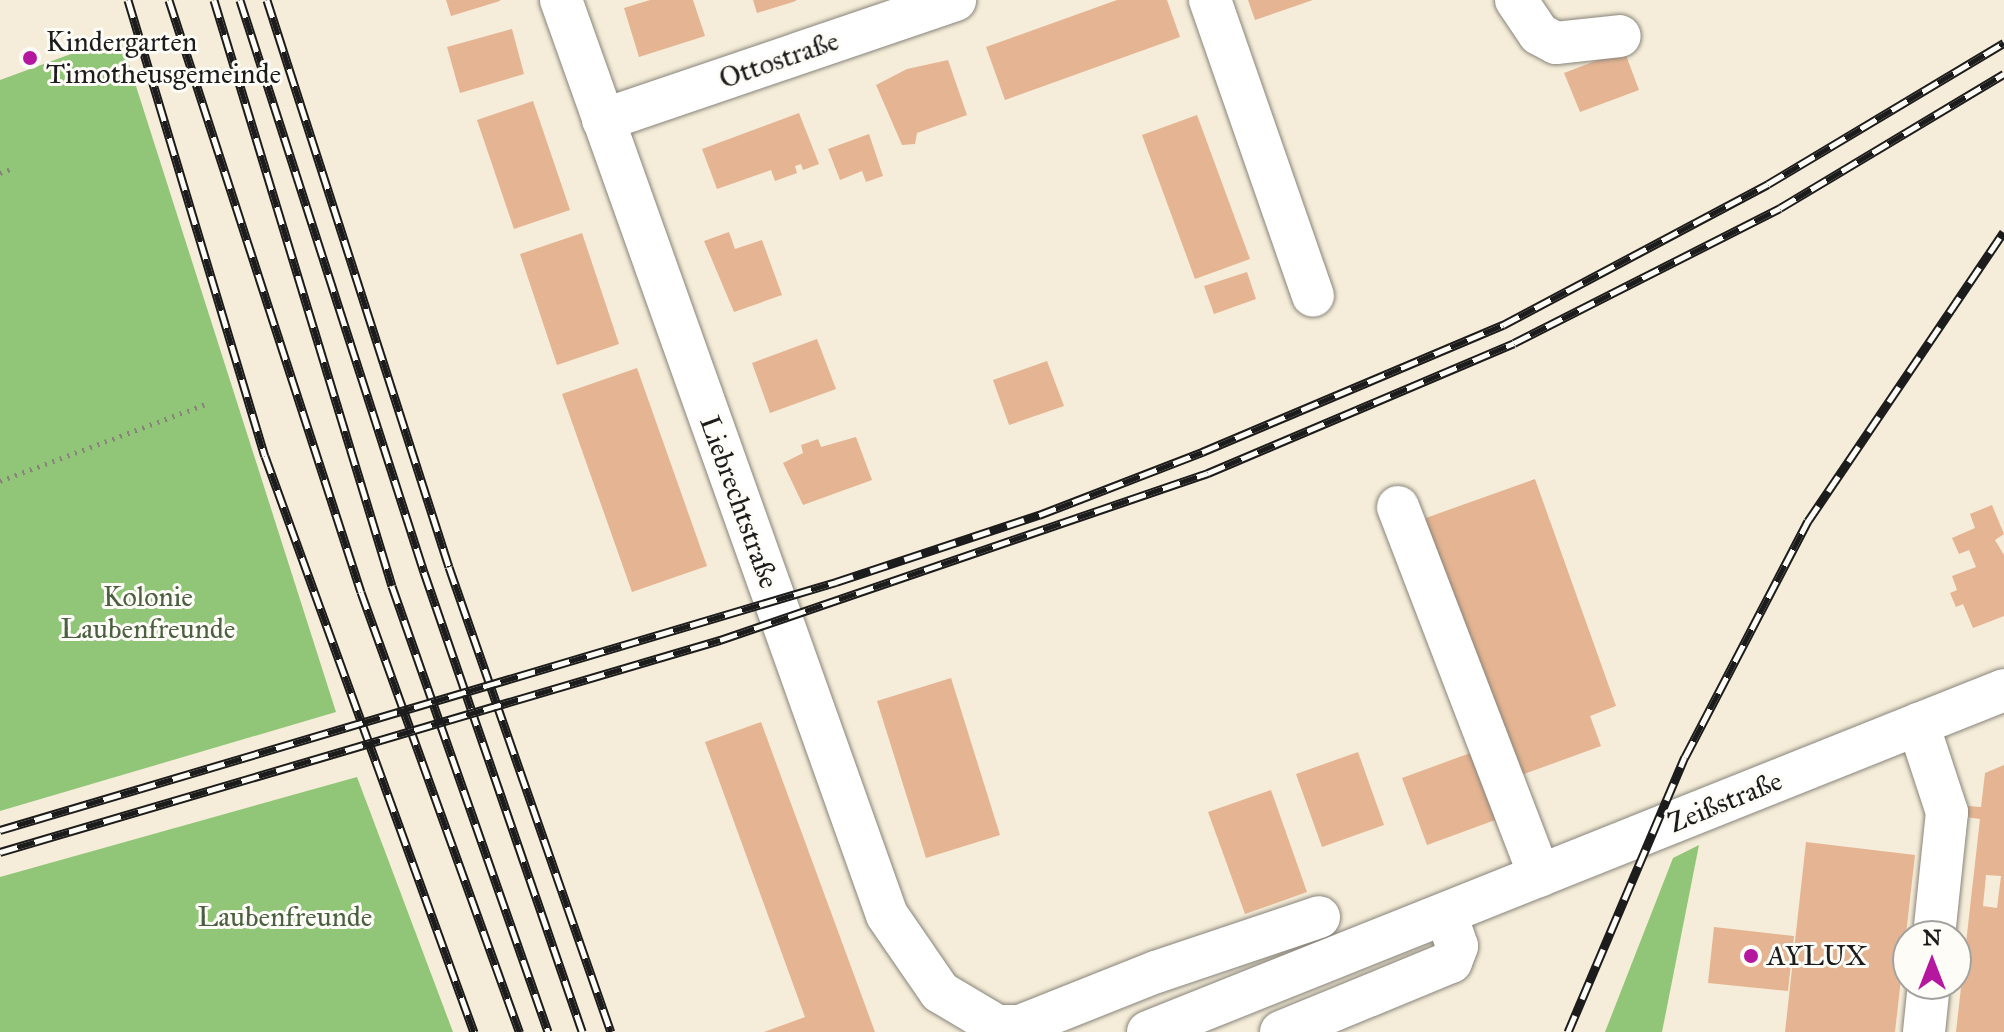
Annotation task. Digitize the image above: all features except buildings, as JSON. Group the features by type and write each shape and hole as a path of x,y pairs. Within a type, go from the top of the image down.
{"street":[{"name":"Liebrechtstraße","path":"561,0 887,915 940,992 997,1026 1020,1026 1156,972 1319,917"},
{"name":"Ottostraße","path":"603,120 955,0"},
{"path":"1210,0 1313,296"},
{"path":"1516,0 1539,34 1556,43 1620,36"},
{"path":"1398,507 1540,876"},
{"name":"Zeißstraße","path":"1148,1032 2004,690"},
{"path":"1918,724 1947,812 1936,920"},
{"path":"1281,1032 1451,962 1457,946 1446,914"},
{"path":"1924,1032 1927,1000"}],"path":[{"path":"0,173 13,168"},
{"path":"0,481 209,403"}],"green space":[{"name":"Kolonie Laubenfreunde","path":"120,36 336,712 0,811 0,80"},
{"name":"Laubenfreunde","path":"357,777 453,1032 0,1032 0,877"},
{"path":"1699,845 1662,1032 1605,1032 1673,858"}],"railway":[{"path":"128,0 265,456 474,1032"},
{"path":"169,0 361,592 519,1032"},
{"path":"214,0 392,586 548,1032"},
{"path":"240,0 424,572 582,1032"},
{"path":"267,0 449,567 611,1032"},
{"path":"0,830 836,582 1039,515 1202,452 1503,325 1768,184 2004,43"},
{"path":"0,852 720,640 1208,473 1514,343 1780,208 2004,74"},
{"path":"1568,1032 1685,757 1808,521 2004,232"}],"place":[{"name":"Kindergarten Timotheusgemeinde","path":"30,58"},
{"name":"AYLUX","path":"1751,956"}]}
